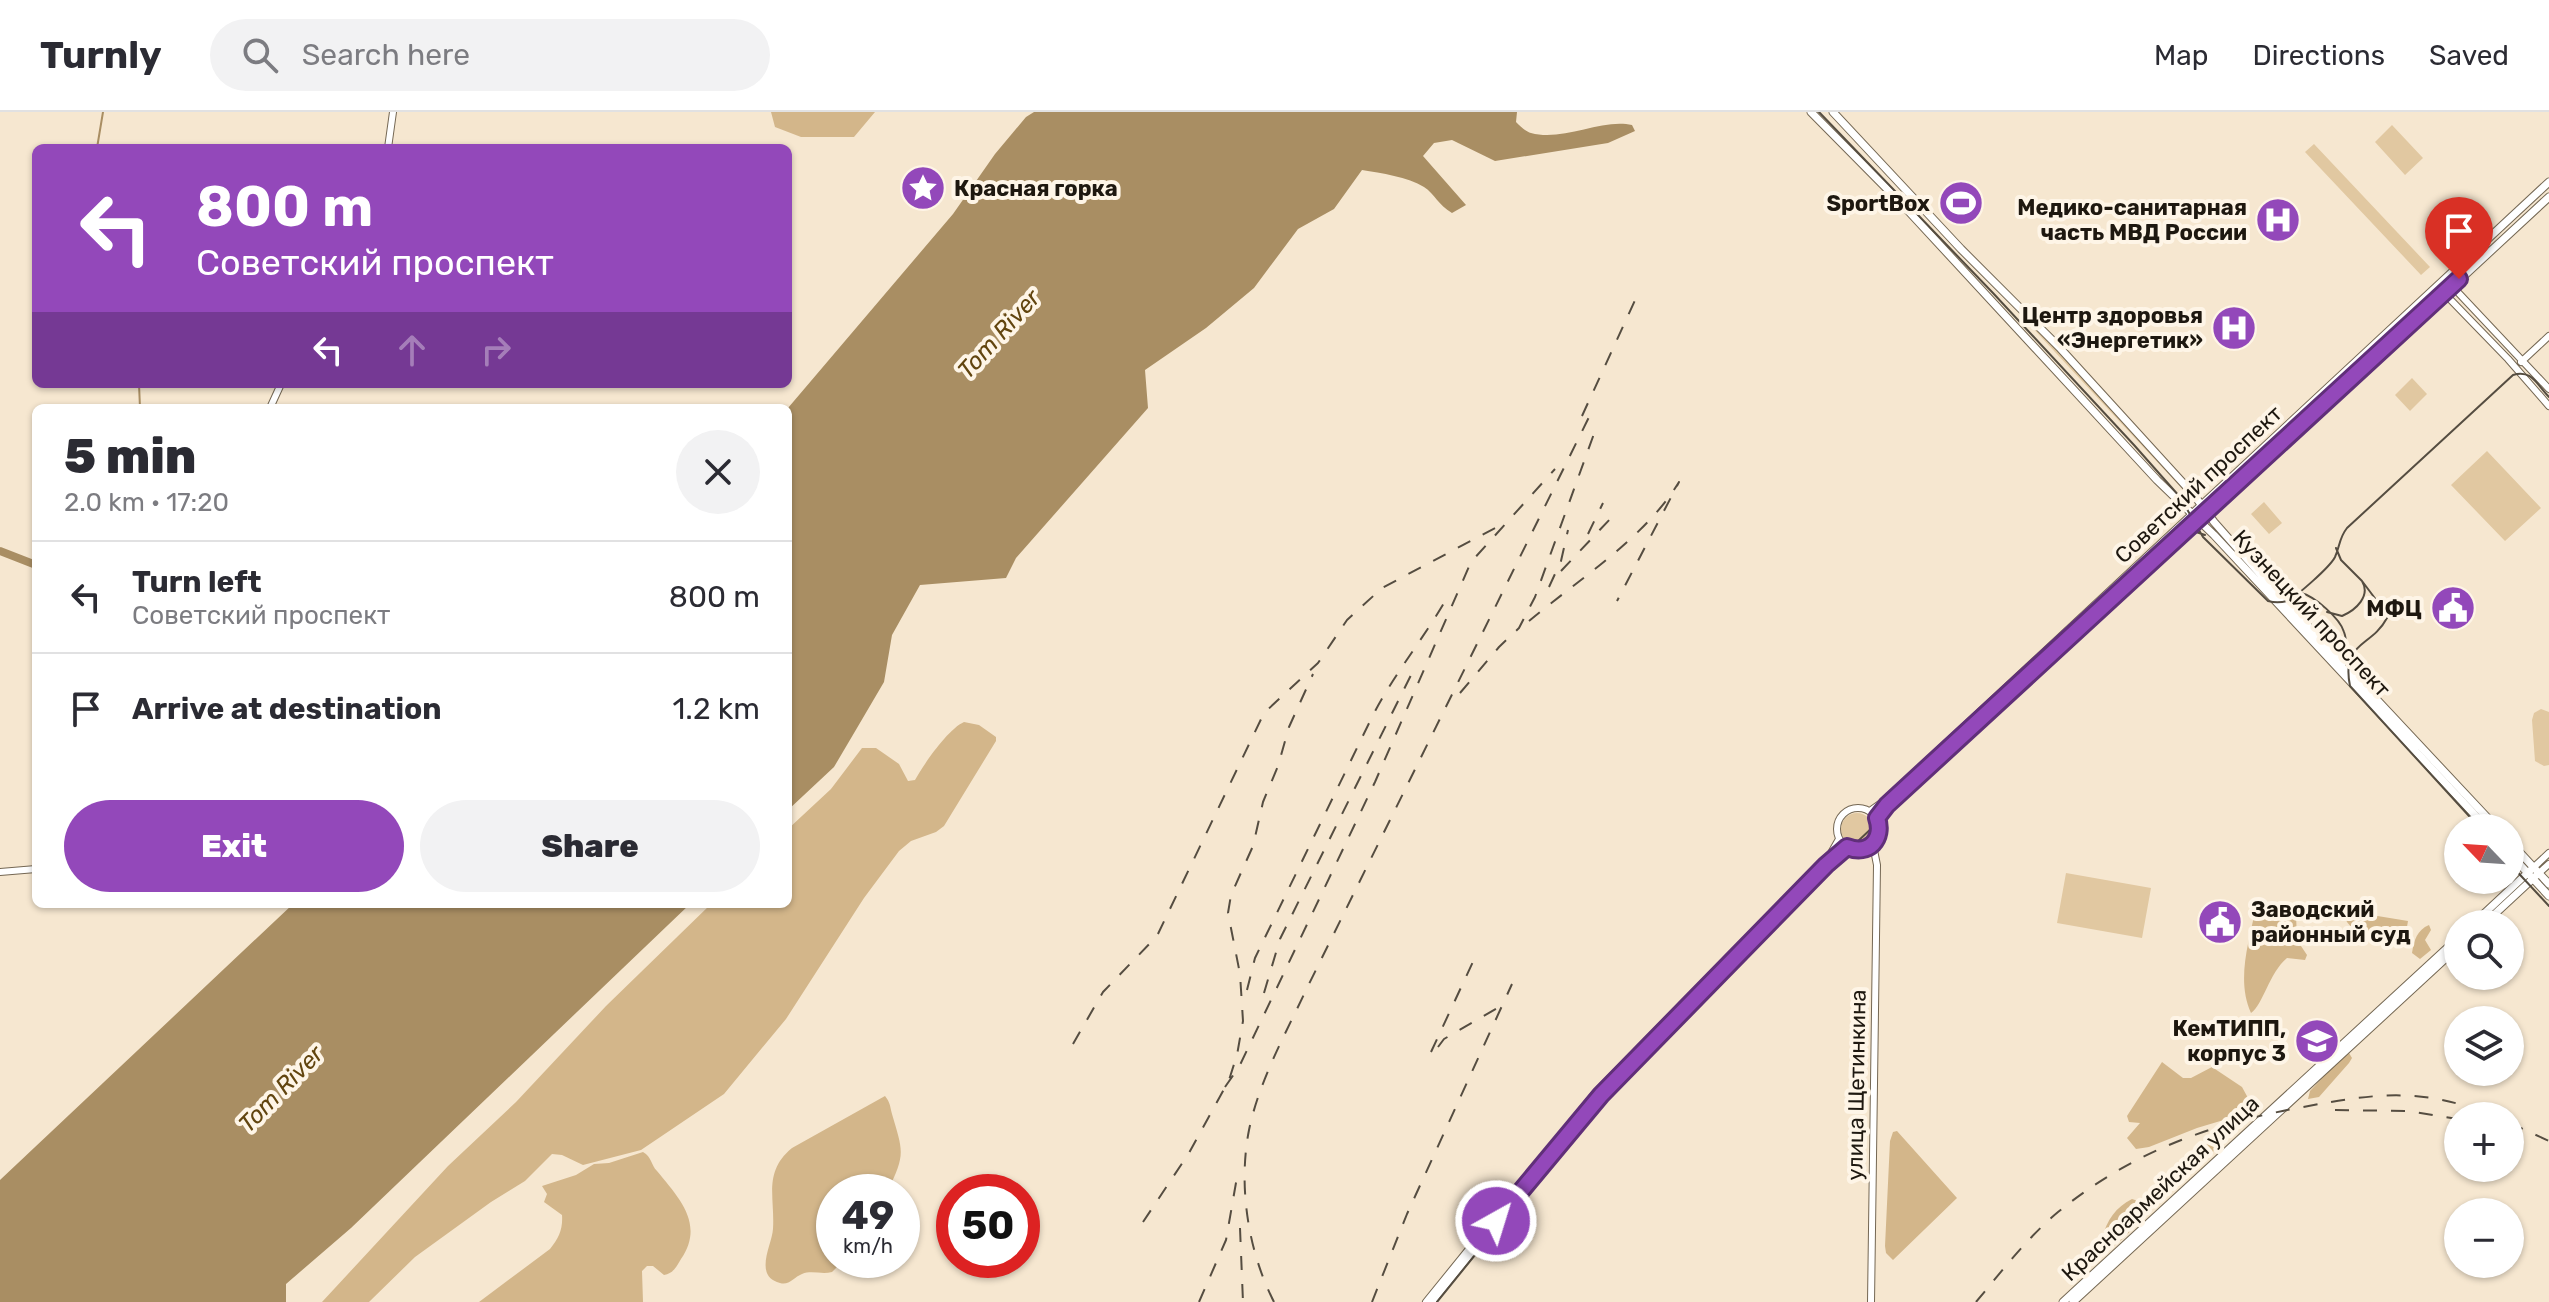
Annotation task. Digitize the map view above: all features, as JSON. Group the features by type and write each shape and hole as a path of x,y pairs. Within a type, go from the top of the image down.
{"main road":[{"path":"389,144 393,112"},
{"name":"Кузнецкий проспект","path":"1811,112 1913,215 2474,814"},
{"name":"Кузнецкий проспект","path":"1833,112 1961,249 2059,347 2275,591 2484,814"},
{"name":"Советский проспект","path":"2203,509 2549,182"},
{"name":"Советский проспект","path":"1870,811 2549,197"},
{"path":"2491,235 2492,241 2499,243"},
{"path":"2445,279 2549,389"},
{"path":"2436,288 2515,366 2549,406"},
{"path":"2515,366 2549,336"},
{"name":"Советский проспект","path":"1877,818 1887,805 2194,517"},
{"path":"1863,850 1873,845 1879,834 1877,818 1870,811 1853,808 1842,815 1837,827 1839,839 1847,847 1863,850 1872,858 1877,869"},
{"path":"1432,1302 1596,1092 1831,853 1839,839"},
{"name":"улица Щетинкина","path":"1871,1302 1877,869 1873,845"},
{"path":"1426,1302 1601,1095 1804,886 1847,847"},
{"path":"2498,910 2549,853"},
{"path":"2524,860 2549,896"},
{"path":"2490,910 2549,864"},
{"path":"2524,865 2549,884"},
{"path":"0,872 32,869"},
{"name":"Красноармейская улица","path":"2063,1302 2444,951"},
{"name":"Красноармейская улица","path":"2073,1302 2444,960"}],"shaded area":[{"path":"771,112 875,112 854,137 801,137 775,127"},
{"path":"2392,125 2423,158 2405,175 2375,142"},
{"path":"2314,144 2430,267 2421,275 2305,152"},
{"path":"2032,323 2188,491 2186,493 2030,325"},
{"path":"2412,378 2427,394 2410,411 2395,395"},
{"path":"2487,451 2541,508 2505,541 2451,485"},
{"path":"2264,502 2282,523 2269,534 2251,514"},
{"path":"2541,709 2549,712 2549,765 2544,766 2535,761 2532,720 2534,713"},
{"path":"964,722 979,725 996,737 996,741 944,826 911,841 899,851 864,898 786,1019 724,1094 641,1150 583,1165 562,1155 552,1154 525,1181 415,1257 369,1302 322,1302 448,1166 516,1102 606,1006 707,908 792,908 792,825 831,789 862,748 876,748 899,764 908,781 915,780 930,756"},
{"path":"1857,813 1869,817 1873,829 1869,841 1857,845 1845,841 1841,829 1845,817"},
{"path":"2066,873 2151,888 2142,938 2057,923"},
{"path":"2256,907 2296,914 2297,940 2307,955 2305,960 2287,958 2281,964 2251,1013 2244,974"},
{"path":"2347,911 2408,921 2405,938 2361,932 2348,923 2344,915"},
{"path":"2429,925 2431,930 2425,940 2431,950 2420,959 2412,953 2414,944 2419,933"},
{"path":"2349,1053 2352,1058 2349,1063 2319,1097 2308,1099 2310,1091"},
{"path":"2162,1062 2183,1078 2191,1078 2212,1067 2242,1087 2254,1109 2136,1149 2127,1138 2140,1123 2129,1122 2127,1116"},
{"path":"885,1096 901,1153 895,1174 816,1174 816,1273 806,1273 780,1283 767,1274 766,1267 773,1229 772,1186 777,1166 792,1148"},
{"path":"1897,1131 1957,1198 1893,1260 1886,1253 1885,1246 1890,1141 1893,1132"},
{"path":"2215,1139 2219,1142 2217,1148 2175,1187 2165,1187 2163,1183 2167,1176 2179,1164"},
{"path":"643,1152 681,1201 690,1223 690,1234 688,1246 672,1271 664,1275 653,1266 647,1266 642,1271 643,1302 479,1302 550,1249 558,1237 562,1215 544,1202 547,1194 542,1186 576,1175 594,1164 609,1163"},
{"path":"2132,1199 2143,1207 2137,1216 2137,1223 2110,1249 2105,1248 2102,1238 2109,1220"}],"water":[{"name":"Tom River","path":"1034,112 1517,112 1516,122 1525,130 1543,135 1620,124 1632,125 1635,131 1608,143 1495,161 1452,140 1434,143 1423,156 1466,205 1452,213 1418,184 1362,170 1334,209 1298,229 1254,288 1206,328 1145,370 1148,408 1016,558 1006,578 920,585 892,635 884,682 834,767 792,806 791,404 953,214 995,154 1026,117"},
{"name":"Tom River","path":"289,908 686,908 351,1228 286,1284 286,1302 0,1302 0,1180"}],"waterway":[{"path":"98,144 103,112"},
{"path":"139,388 140,404"},
{"path":"0,551 32,563"}],"tram line":[{"path":"1819,112 2134,445 2180,497 2203,537 2268,601 2287,601 2313,581 2335,557 2347,528 2513,375 2530,376 2549,397"},
{"path":"1437,1302 1632,1068 1822,875 2182,536 2193,531 2205,535"},
{"path":"2336,548 2341,560 2362,581 2387,618 2354,653 2348,671 2350,686 2467,814"},
{"path":"2327,612 2342,616 2357,606 2365,592 2362,581"},
{"path":"2294,596 2301,593 2313,598 2342,626 2346,665"},
{"path":"2524,879 2549,906"}],"railway":[{"path":"1582,416 1637,296"},
{"path":"1274,1302 1252,1240 1245,1196 1246,1151 1259,1093 1307,988 1594,407"},
{"path":"1460,693 1519,628 1535,597 1595,431"},
{"path":"1225,1087 1239,1067 1375,782 1471,562 1555,469"},
{"path":"1529,621 1630,540 1679,482 1617,601"},
{"path":"1588,534 1603,503"},
{"path":"1561,571 1612,517"},
{"path":"1073,1044 1103,992 1157,936 1264,713 1318,663 1347,620 1382,588 1497,527"},
{"path":"1549,587 1561,561 1568,530"},
{"path":"1247,990 1255,958 1373,715 1444,603"},
{"path":"1264,993 1280,939 1415,667"},
{"path":"1143,1222 1189,1153 1229,1080 1237,1055 1243,1021 1240,974 1228,913 1231,895 1253,846 1263,802 1289,727 1313,674"},
{"path":"1431,1052 1478,951"},
{"path":"1372,1302 1407,1214 1512,984"},
{"path":"1438,1047 1444,1039 1501,1006"},
{"path":"1976,1302 2015,1255 2058,1212 2115,1172 2174,1143 2236,1122 2330,1102 2399,1095 2451,1102"},
{"path":"2335,1110 2408,1111 2444,1117"},
{"path":"2524,1129 2549,1141"},
{"path":"1199,1302 1226,1240 1237,1177"},
{"path":"1240,1228 1243,1302"}],"place":[{"name":"Красная горка","path":"923,188"},
{"name":"SportBox","path":"1961,203"},
{"name":"Медико-санитарная часть МВД России","path":"2278,220"},
{"name":"Центр здоровья «Энергетик»","path":"2234,328"},
{"name":"МФЦ","path":"2453,608"},
{"name":"Заводский районный суд","path":"2220,922"},
{"name":"КемТИПП, корпус 3","path":"2317,1041"}],"route":[{"path":"1496,1221 1585,1112 1835,856 1847,847 1860,851 1873,845 1879,834 1877,818 1887,805 2188,526 2219,503 2459,279"}]}
